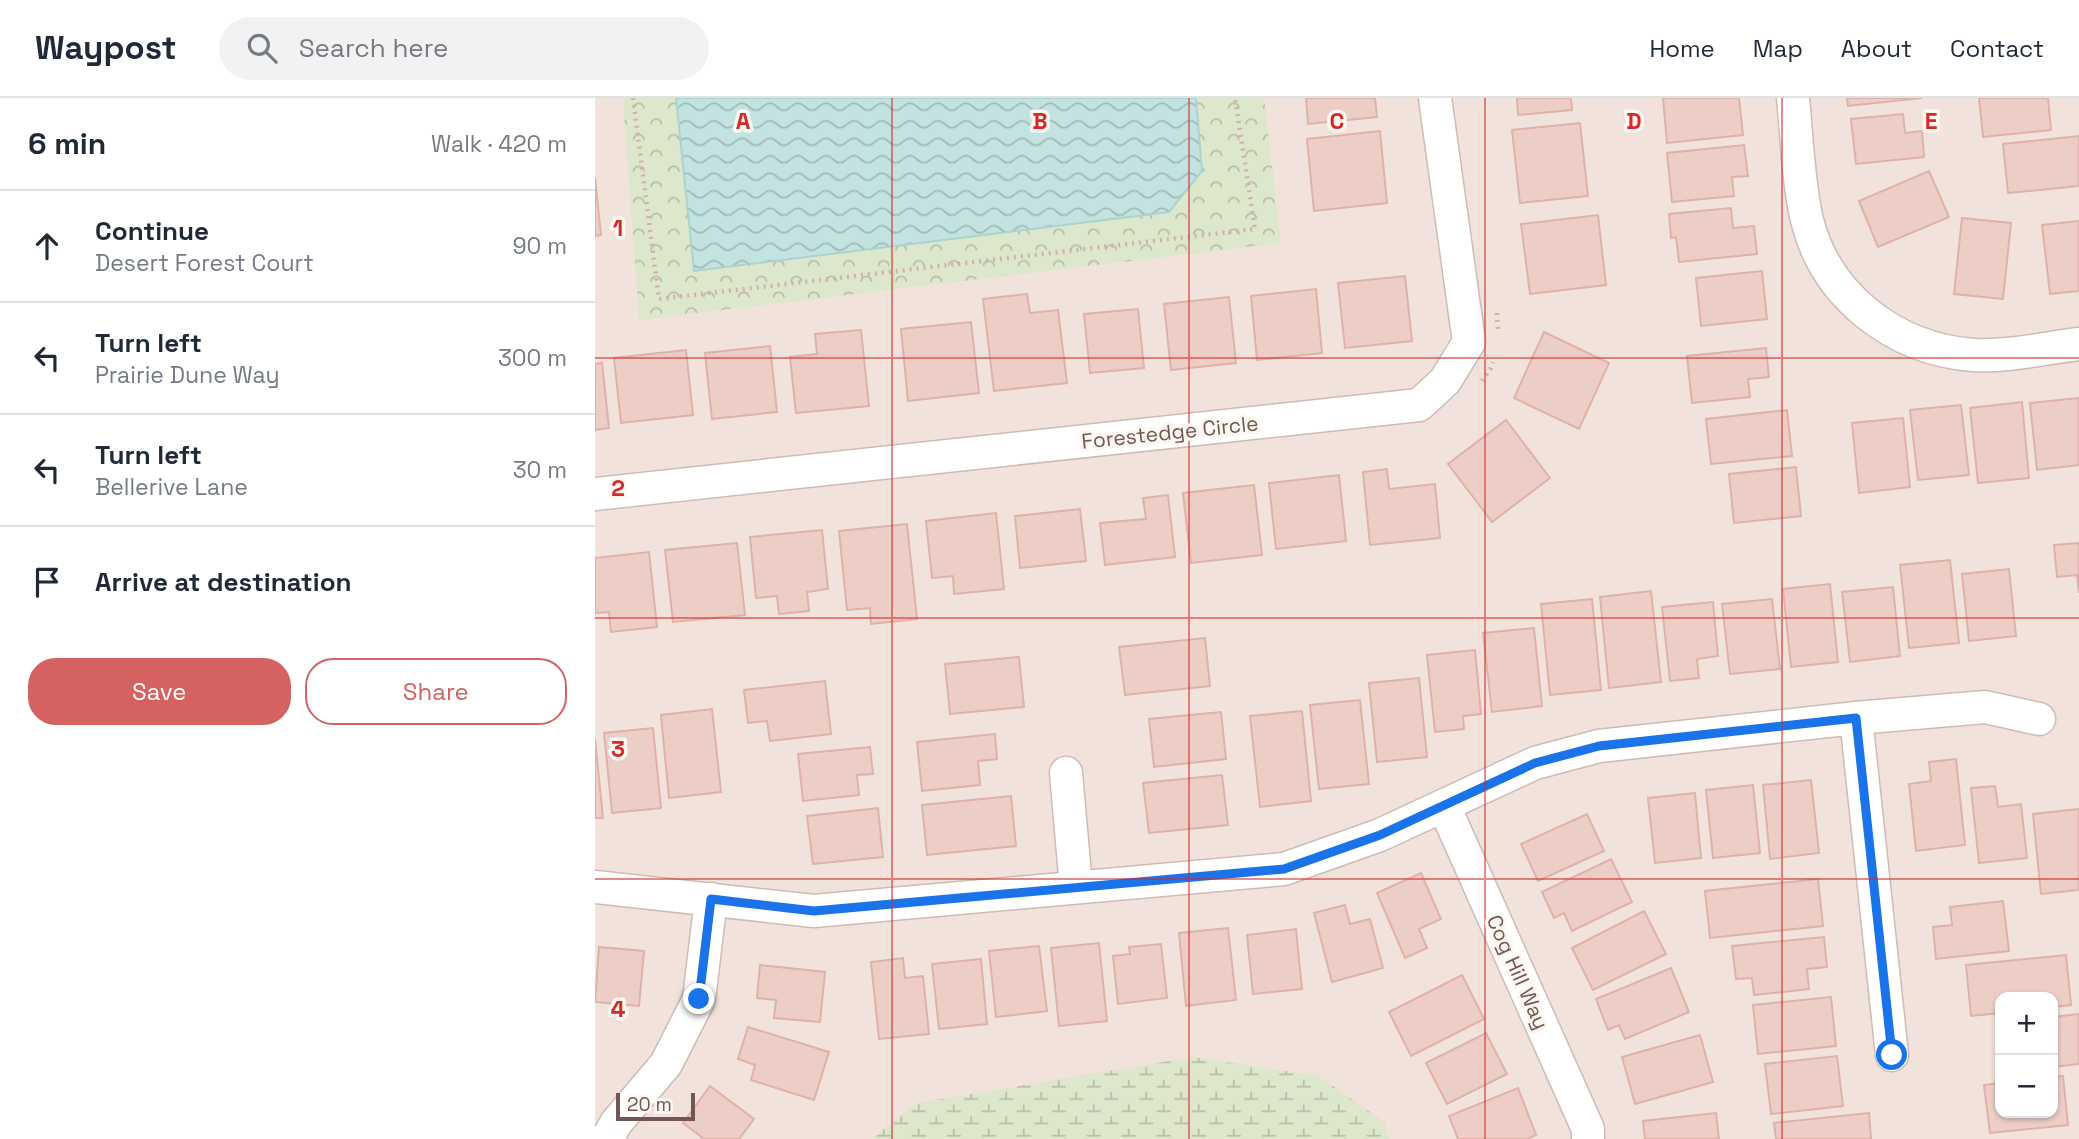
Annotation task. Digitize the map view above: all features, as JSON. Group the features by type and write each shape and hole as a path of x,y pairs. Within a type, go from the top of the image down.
{"street":[{"name":"Forestedge Circle","path":"595,494 1419,405 1445,382 1469,342 1435,98"},
{"path":"1793,98 1807,220 1824,263 1854,303 1872,318 1911,340 1953,352 1999,354 2079,344"},
{"path":"595,887 814,911 1284,869 1380,835 1535,763 1599,746 1985,707 2039,719"},
{"path":"1856,718 1892,1055"},
{"path":"1066,773 1076,887"},
{"name":"Cog Hill Way","path":"1444,806 1587,1129 1588,1139"},
{"path":"607,1139 666,1064 699,999 711,899"}],"path":[{"path":"633,98 659,299 1255,229 1235,98"}],"shaded area":[{"path":"595,98 2079,98 2079,1139 595,1139"}],"green space":[{"path":"623,98 1264,98 1281,243 639,320"},
{"path":"1193,1057 1319,1076 1384,1122 1389,1139 872,1139 917,1103"}],"water":[{"path":"676,98 1196,98 1202,171 1169,212 694,271"}],"building":[{"path":"1306,98 1375,98 1377,117 1308,124"},
{"path":"1517,98 1571,98 1572,110 1518,115"},
{"path":"1663,98 1739,98 1743,135 1667,143"},
{"path":"1847,98 1922,98 1848,106"},
{"path":"1979,98 2048,98 2051,130 1983,137"},
{"path":"1903,114 1905,133 1922,131 1924,157 1856,164 1851,119"},
{"path":"1580,123 1588,196 1520,203 1512,130"},
{"path":"1380,131 1387,203 1314,211 1307,139"},
{"path":"2079,136 2079,186 2008,193 2003,144"},
{"path":"1744,145 1748,176 1732,177 1734,196 1672,202 1667,153"},
{"path":"1929,171 1949,217 1878,247 1859,201"},
{"path":"595,177 601,235 595,236"},
{"path":"1731,208 1733,228 1754,226 1757,254 1679,262 1676,237 1671,238 1669,214"},
{"path":"1598,215 1606,285 1530,294 1521,224"},
{"path":"1962,218 2011,223 2003,299 1954,294"},
{"path":"2079,221 2079,291 2050,294 2042,225"},
{"path":"1762,271 1767,319 1701,326 1696,278"},
{"path":"1405,276 1412,341 1345,348 1338,283"},
{"path":"1316,289 1322,353 1257,360 1251,296"},
{"path":"1027,294 1030,313 1058,310 1067,383 994,391 983,299"},
{"path":"1229,297 1236,363 1171,370 1164,304"},
{"path":"1138,309 1144,368 1090,373 1084,314"},
{"path":"971,322 979,393 908,401 901,329"},
{"path":"861,330 869,406 796,413 790,357 817,354 815,334"},
{"path":"1544,332 1609,363 1579,429 1514,398"},
{"path":"770,346 777,412 712,419 705,353"},
{"path":"1766,348 1769,377 1748,379 1750,397 1692,403 1687,356"},
{"path":"686,350 693,415 621,423 614,358"},
{"path":"602,363 609,428 595,430 595,364"},
{"path":"2079,398 2079,465 2037,470 2030,403"},
{"path":"2022,402 2029,478 1978,483 1970,408"},
{"path":"1961,405 1969,475 1918,480 1910,410"},
{"path":"1787,410 1792,456 1711,464 1706,419"},
{"path":"1903,418 1910,487 1859,493 1852,423"},
{"path":"1506,420 1550,478 1492,522 1448,464"},
{"path":"1796,467 1801,516 1734,523 1729,474"},
{"path":"1387,469 1389,489 1435,484 1440,538 1370,545 1363,472"},
{"path":"1339,475 1346,541 1276,549 1269,483"},
{"path":"1254,485 1262,555 1191,563 1183,493"},
{"path":"1168,495 1175,557 1105,565 1100,523 1146,519 1143,498"},
{"path":"1080,509 1086,561 1020,568 1015,516"},
{"path":"996,513 1004,589 954,594 953,576 932,578 926,521"},
{"path":"907,524 917,619 871,624 870,608 847,610 839,531"},
{"path":"822,530 828,589 807,592 809,611 779,614 777,596 756,598 750,537"},
{"path":"737,543 745,615 673,622 665,550"},
{"path":"2079,543 2079,593 2077,575 2057,577 2054,545"},
{"path":"649,552 657,627 611,632 609,612 595,613 595,558"},
{"path":"1950,560 1959,643 1909,648 1900,565"},
{"path":"2009,569 2016,636 1969,641 1962,574"},
{"path":"1830,584 1838,662 1791,667 1783,589"},
{"path":"1893,587 1900,656 1850,662 1842,592"},
{"path":"1651,591 1661,682 1609,688 1600,597"},
{"path":"1592,599 1601,690 1550,695 1541,604"},
{"path":"1772,599 1780,669 1730,674 1722,604"},
{"path":"1713,602 1718,656 1697,659 1699,678 1670,681 1662,607"},
{"path":"1534,628 1542,706 1492,712 1483,633"},
{"path":"1205,638 1210,686 1125,695 1119,647"},
{"path":"1475,650 1481,714 1463,716 1464,729 1435,732 1427,655"},
{"path":"1019,657 1024,707 950,714 945,664"},
{"path":"1419,678 1427,757 1377,762 1369,683"},
{"path":"825,681 831,734 770,741 767,721 748,723 744,690"},
{"path":"1360,700 1369,784 1319,789 1310,705"},
{"path":"712,709 721,792 669,798 661,715"},
{"path":"1302,711 1311,801 1260,807 1250,716"},
{"path":"1221,712 1226,759 1154,767 1149,719"},
{"path":"653,728 661,808 612,813 604,733"},
{"path":"995,734 997,759 978,761 980,785 922,791 917,742"},
{"path":"595,739 603,818 595,818"},
{"path":"870,747 873,774 857,775 859,795 803,801 798,754"},
{"path":"1956,759 1965,845 1916,851 1909,784 1931,781 1929,762"},
{"path":"1222,775 1228,825 1149,833 1143,783"},
{"path":"1811,780 1819,853 1770,859 1763,785"},
{"path":"1753,785 1760,853 1713,858 1706,790"},
{"path":"1995,786 1998,807 2021,804 2027,858 1979,863 1971,788"},
{"path":"1695,793 1701,858 1655,863 1648,798"},
{"path":"1011,796 1016,846 927,855 922,805"},
{"path":"878,808 883,857 813,864 807,816"},
{"path":"2079,809 2079,890 2041,894 2033,814"},
{"path":"1587,814 1604,851 1538,881 1521,844"},
{"path":"1611,859 1632,902 1572,931 1564,913 1554,918 1542,892"},
{"path":"1421,873 1441,919 1419,929 1427,948 1405,958 1377,893"},
{"path":"1818,879 1823,926 1710,938 1705,891"},
{"path":"2003,901 2009,951 1936,959 1933,927 1952,925 1950,907"},
{"path":"1345,905 1350,924 1370,919 1383,968 1332,982 1314,913"},
{"path":"1644,911 1666,954 1593,990 1572,948"},
{"path":"1228,928 1236,1000 1186,1006 1179,933"},
{"path":"1296,929 1302,989 1253,994 1247,935"},
{"path":"1824,937 1827,967 1807,969 1809,989 1754,995 1752,978 1736,979 1732,946"},
{"path":"1099,943 1107,1021 1059,1026 1051,948"},
{"path":"1161,944 1167,998 1118,1004 1113,956 1130,954 1129,947"},
{"path":"1039,946 1047,1011 996,1017 989,951"},
{"path":"599,947 644,951 639,1006 595,1002"},
{"path":"2066,955 2071,1005 2058,1006 2058,992 1995,992 1995,1014 1971,1016 1966,965"},
{"path":"903,958 905,978 923,976 929,1034 879,1039 871,962"},
{"path":"981,959 987,1024 939,1029 932,964"},
{"path":"760,965 825,972 820,1022 774,1018 776,1000 757,998"},
{"path":"1671,968 1689,1012 1625,1039 1619,1025 1608,1030 1596,999"},
{"path":"1462,975 1484,1019 1411,1056 1389,1012"},
{"path":"1831,997 1836,1046 1758,1054 1753,1005"},
{"path":"2079,1014 2079,1064 2058,1066 2058,1016"},
{"path":"748,1027 829,1052 814,1100 751,1080 755,1065 738,1059"},
{"path":"1486,1033 1507,1074 1447,1104 1426,1063"},
{"path":"1700,1035 1713,1082 1635,1104 1622,1057"},
{"path":"1837,1056 1843,1106 1771,1114 1765,1064"},
{"path":"2058,1076 2063,1076 2068,1125 1990,1133 1984,1085 1995,1084 1995,1118 2058,1118"},
{"path":"710,1086 754,1119 739,1139 704,1139 683,1123"},
{"path":"1518,1088 1536,1135 1526,1139 1458,1139 1449,1116"},
{"path":"1716,1113 1719,1139 1645,1139 1643,1121"},
{"path":"1869,1113 1871,1139 1776,1139 1774,1123"}],"route":[{"path":"699,999 711,899 814,911 1284,869 1380,835 1535,763 1599,746 1856,718 1892,1055"}]}
